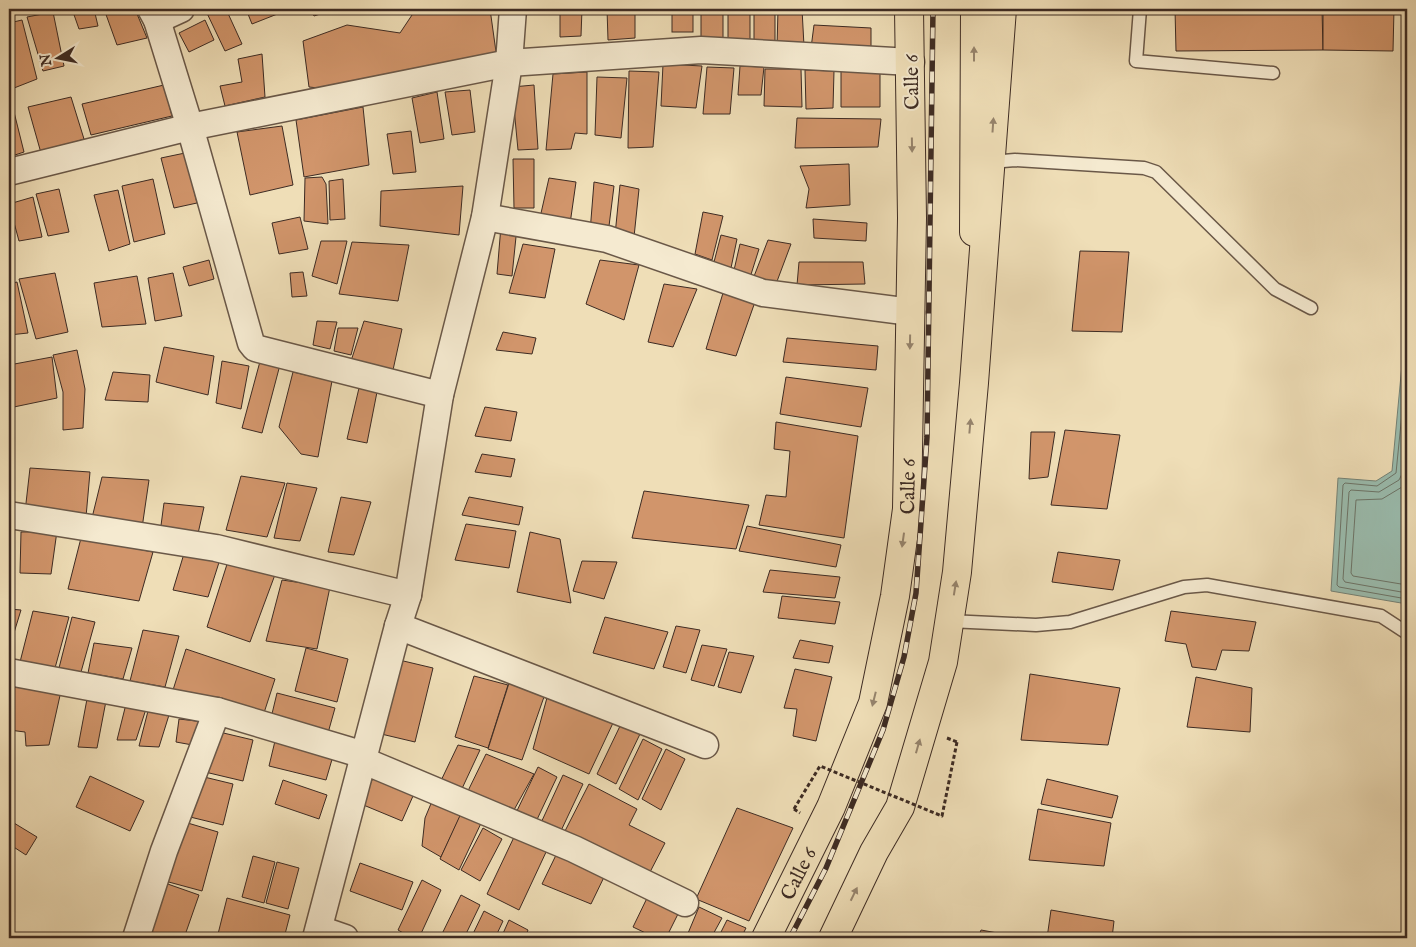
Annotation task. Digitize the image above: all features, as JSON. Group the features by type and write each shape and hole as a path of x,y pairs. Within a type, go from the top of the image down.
{"main road":[{"name":"Calle 6","path":"766,938 831,807 873,703 895,596 907,509 912,218 910,9"},
{"path":"974,9 974,383"},
{"path":"833,938 874,852 900,807 943,662 957,572 974,383 1002,9"}],"street":[{"path":"181,9 154,14 190,127 251,344 255,348 440,396"},
{"path":"345,938 318,934 363,757 408,595 440,396 485,217 509,63 513,9"},
{"path":"9,172 190,127 509,63 701,50 911,62"},
{"path":"485,217 607,239 763,293 911,312"},
{"path":"9,515 216,548 408,595"},
{"path":"398,626 706,745"},
{"path":"9,672 216,711 363,757 574,849 686,902"},
{"path":"136,938 164,851 216,711"}],"lane":[{"path":"1140,9 1136,61 1273,72"},
{"path":"990,162 1015,160 1124,166 1144,168 1156,172 1275,289 1311,308"},
{"path":"950,621 1036,626 1070,622 1184,587 1207,585 1381,616 1407,633"}],"path":[{"path":"794,809 820,766 942,816 957,742"}],"water":[{"path":"1407,311 1407,604 1331,591 1338,478 1376,481 1392,471"}],"building":[{"path":"72,9 94,9 98,26 79,29"},
{"path":"104,9 135,9 147,38 117,45"},
{"path":"205,9 226,9 242,44 225,51"},
{"path":"246,9 284,9 285,11 252,24"},
{"path":"310,9 336,9 314,16"},
{"path":"416,9 490,9 497,59 337,90 309,87 303,41 347,25 400,33"},
{"path":"560,9 582,9 581,36 560,37"},
{"path":"607,9 635,9 635,38 608,40"},
{"path":"672,9 693,9 693,32 672,32"},
{"path":"701,9 723,9 723,43 701,43"},
{"path":"728,9 750,9 750,41 728,41"},
{"path":"754,9 775,9 775,44 754,44"},
{"path":"778,9 802,9 804,46 777,48"},
{"path":"1175,9 1322,9 1323,50 1176,51"},
{"path":"1323,9 1394,9 1393,51 1323,50"},
{"path":"53,12 64,66 43,71 27,17"},
{"path":"22,20 37,79 9,90 9,23"},
{"path":"205,20 214,40 189,52 179,33"},
{"path":"814,25 871,28 871,50 811,48"},
{"path":"262,54 265,97 225,106 220,86 242,82 238,59"},
{"path":"663,64 702,66 696,108 661,106"},
{"path":"740,66 764,67 761,95 738,95"},
{"path":"707,67 734,68 730,114 703,114"},
{"path":"765,69 801,69 802,107 764,106"},
{"path":"805,70 834,71 833,108 806,109"},
{"path":"629,71 659,72 653,147 628,148"},
{"path":"841,71 880,72 880,107 841,107"},
{"path":"587,72 587,134 575,133 571,149 546,150 553,74"},
{"path":"597,77 627,78 621,138 595,135"},
{"path":"164,85 172,116 91,135 82,104"},
{"path":"534,85 538,149 518,150 512,87"},
{"path":"470,90 475,132 452,135 445,92"},
{"path":"437,92 444,139 420,143 412,98"},
{"path":"71,97 84,139 41,153 28,107"},
{"path":"363,107 369,165 304,177 296,120"},
{"path":"14,112 24,152 9,157 9,113"},
{"path":"797,118 881,119 878,147 795,148"},
{"path":"282,126 293,185 250,195 237,132"},
{"path":"411,131 416,172 393,174 387,134"},
{"path":"185,153 197,203 174,208 161,158"},
{"path":"513,159 534,159 534,208 514,208"},
{"path":"849,164 850,205 806,208 809,189 800,166"},
{"path":"322,177 326,184 328,224 304,221 305,178"},
{"path":"549,178 576,182 570,224 539,222"},
{"path":"153,179 165,234 134,242 122,186"},
{"path":"343,179 345,219 330,220 329,181"},
{"path":"594,182 614,186 608,234 590,232"},
{"path":"620,185 639,189 634,237 615,235"},
{"path":"463,186 459,235 380,226 381,191"},
{"path":"59,189 69,232 48,236 36,194"},
{"path":"118,190 130,244 109,251 94,195"},
{"path":"33,197 42,237 19,241 9,204"},
{"path":"703,212 723,216 712,260 695,254"},
{"path":"300,217 308,249 279,254 272,223"},
{"path":"813,219 867,223 866,241 814,238"},
{"path":"501,226 517,227 512,276 497,274"},
{"path":"721,235 737,239 731,268 714,262"},
{"path":"768,240 791,244 776,284 753,279"},
{"path":"321,241 347,241 337,284 312,276"},
{"path":"352,242 409,245 398,301 339,294"},
{"path":"523,244 555,249 545,298 509,293"},
{"path":"740,244 759,249 748,284 732,279"},
{"path":"1080,251 1129,252 1122,332 1072,331"},
{"path":"209,260 214,279 189,286 183,267"},
{"path":"600,260 639,265 624,320 586,304"},
{"path":"799,262 863,262 865,284 797,285"},
{"path":"303,272 307,296 292,297 290,273"},
{"path":"55,273 68,332 36,339 19,279"},
{"path":"173,273 182,316 155,321 148,278"},
{"path":"137,276 146,324 102,327 94,283"},
{"path":"17,282 28,333 9,335 9,284"},
{"path":"664,284 697,289 673,347 648,342"},
{"path":"723,293 756,299 736,356 706,349"},
{"path":"317,321 337,322 330,349 313,345"},
{"path":"364,321 402,329 393,370 351,361"},
{"path":"338,328 358,328 351,355 334,351"},
{"path":"503,332 536,338 532,354 496,350"},
{"path":"787,338 878,346 876,370 783,362"},
{"path":"164,347 214,356 208,395 156,382"},
{"path":"77,350 85,389 83,428 63,430 63,392 53,355"},
{"path":"262,354 281,361 262,433 242,428"},
{"path":"52,357 57,398 9,408 9,365"},
{"path":"222,361 249,366 241,409 216,403"},
{"path":"113,372 150,375 148,402 105,400"},
{"path":"293,372 332,381 318,457 301,454 279,427"},
{"path":"786,377 868,388 861,427 780,414"},
{"path":"359,388 377,392 367,443 347,439"},
{"path":"485,407 517,412 511,441 475,436"},
{"path":"776,422 858,436 844,538 759,525 766,495 786,497 790,451 774,449"},
{"path":"1065,430 1120,435 1107,509 1051,505"},
{"path":"1031,432 1055,432 1048,477 1029,479"},
{"path":"482,454 515,459 511,477 475,472"},
{"path":"30,468 90,472 86,517 25,512"},
{"path":"241,476 285,483 267,537 226,530"},
{"path":"102,477 149,480 142,528 91,522"},
{"path":"287,483 317,488 300,541 274,538"},
{"path":"644,491 749,505 736,549 632,538"},
{"path":"341,497 371,502 354,555 328,552"},
{"path":"469,497 523,507 519,525 462,515"},
{"path":"164,503 204,507 197,538 160,533"},
{"path":"466,524 516,531 509,568 455,560"},
{"path":"747,526 841,545 836,567 739,551"},
{"path":"57,531 51,574 20,573 21,532"},
{"path":"530,532 560,539 571,603 517,592"},
{"path":"81,538 153,552 139,601 68,589"},
{"path":"186,547 222,553 208,597 173,590"},
{"path":"1058,552 1120,560 1113,590 1052,582"},
{"path":"229,558 276,572 250,642 207,627"},
{"path":"582,561 617,562 604,599 573,591"},
{"path":"770,570 840,577 835,598 763,592"},
{"path":"282,580 330,587 317,649 266,641"},
{"path":"782,596 840,602 835,624 778,618"},
{"path":"9,609 21,610 9,649"},
{"path":"33,611 69,617 55,668 20,662"},
{"path":"1171,611 1256,622 1249,651 1222,650 1216,670 1192,667 1186,644 1165,641"},
{"path":"72,617 95,622 81,672 59,668"},
{"path":"605,617 668,632 654,669 593,653"},
{"path":"676,626 700,630 686,673 663,667"},
{"path":"143,630 179,636 165,687 130,681"},
{"path":"800,640 833,646 829,663 793,658"},
{"path":"94,643 132,648 123,679 88,673"},
{"path":"702,645 727,649 714,686 691,680"},
{"path":"306,648 348,659 337,702 295,691"},
{"path":"186,649 275,679 262,719 173,690"},
{"path":"729,652 754,656 741,693 718,687"},
{"path":"395,659 433,668 415,742 377,733"},
{"path":"795,669 832,677 816,741 793,736 797,709 784,708"},
{"path":"1030,674 1120,688 1108,745 1021,740"},
{"path":"474,676 508,685 488,748 455,737"},
{"path":"1196,677 1252,688 1250,732 1187,727"},
{"path":"510,680 545,694 522,760 488,749"},
{"path":"9,682 61,691 49,745 26,746 25,732 9,730"},
{"path":"277,693 335,708 328,733 271,718"},
{"path":"548,694 613,723 589,774 533,749"},
{"path":"87,699 106,701 97,748 78,747"},
{"path":"126,704 146,709 136,740 117,740"},
{"path":"148,711 169,715 159,747 139,746"},
{"path":"179,719 205,722 198,746 176,742"},
{"path":"621,724 640,734 616,784 597,774"},
{"path":"215,731 253,740 243,781 205,772"},
{"path":"643,739 662,749 638,800 619,789"},
{"path":"275,741 333,756 326,780 269,766"},
{"path":"458,745 480,750 459,795 437,789"},
{"path":"666,749 685,759 661,810 642,799"},
{"path":"486,754 534,774 510,817 465,797"},
{"path":"538,767 557,777 533,828 514,817"},
{"path":"196,775 233,784 223,825 186,816"},
{"path":"563,775 583,784 559,835 540,825"},
{"path":"90,776 144,801 130,831 76,807"},
{"path":"373,778 413,796 402,821 361,804"},
{"path":"1047,779 1118,796 1112,818 1041,804"},
{"path":"283,780 327,795 319,819 275,804"},
{"path":"589,784 637,809 629,825 665,843 649,874 565,831"},
{"path":"435,794 465,806 441,857 422,846 425,818"},
{"path":"737,808 793,828 749,921 696,899"},
{"path":"463,809 483,819 459,870 440,859"},
{"path":"1038,809 1111,823 1104,866 1029,860"},
{"path":"9,820 37,837 26,855 9,844"},
{"path":"181,821 218,832 202,891 165,881"},
{"path":"483,828 502,839 480,881 461,870"},
{"path":"515,835 547,850 519,910 487,894"},
{"path":"557,853 606,873 591,904 542,884"},
{"path":"253,856 275,862 264,903 242,897"},
{"path":"277,862 299,868 288,909 266,903"},
{"path":"360,863 413,882 402,910 350,891"},
{"path":"422,880 441,890 419,938 412,938 398,930"},
{"path":"162,882 199,895 184,938 143,938"},
{"path":"649,894 680,910 666,938 656,938 633,927"},
{"path":"461,895 480,905 464,938 440,938"},
{"path":"227,898 290,915 284,938 217,938"},
{"path":"699,907 722,918 711,938 686,938"},
{"path":"1051,910 1114,921 1112,938 1047,938"},
{"path":"484,911 503,921 495,938 471,938"},
{"path":"509,920 528,930 525,938 501,938"},
{"path":"727,920 746,928 741,938 718,938"},
{"path":"981,930 1025,938 978,938"}],"railway":[{"path":"790,938 826,868 883,730 904,657 916,593 927,437 933,9"}]}
